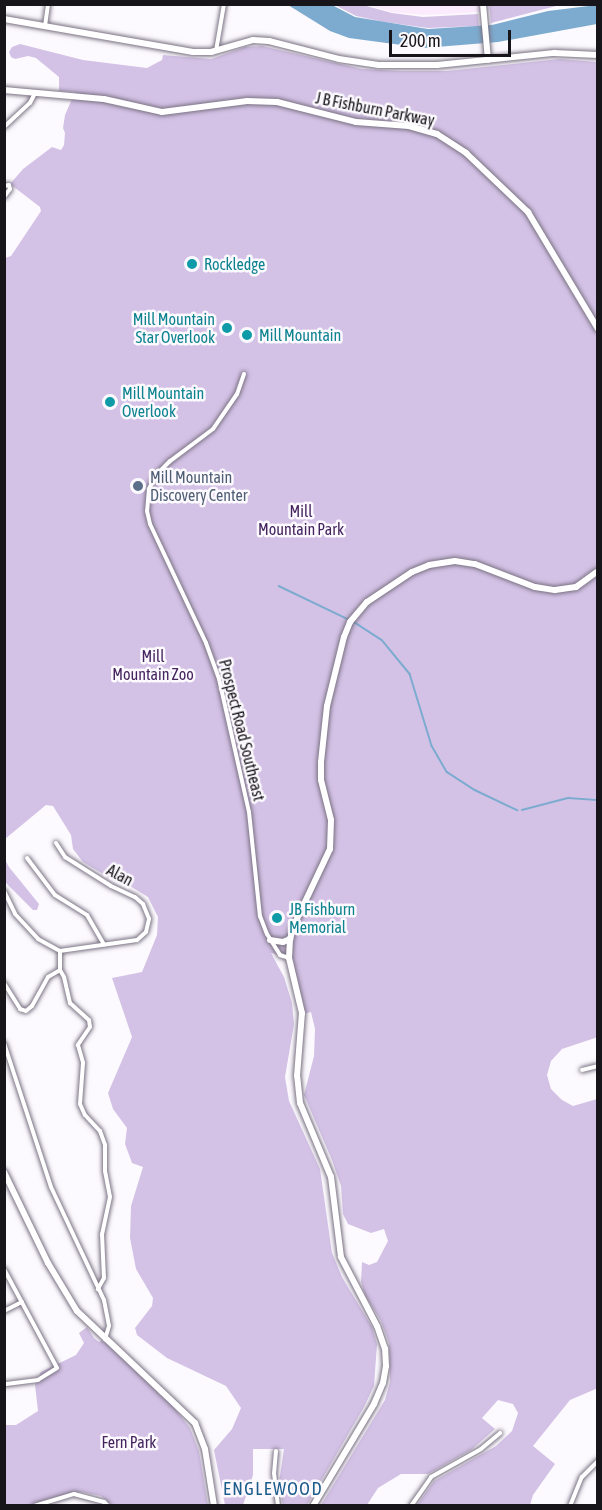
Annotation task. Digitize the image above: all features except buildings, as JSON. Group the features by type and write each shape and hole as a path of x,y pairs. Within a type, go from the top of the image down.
{"street":[{"path":"45,26 48,4"},
{"path":"216,51 224,4"},
{"path":"483,4 488,60"},
{"path":"4,20 181,51 216,51 260,40 283,43 339,59 366,63 437,65 554,53 597,55"},
{"name":"J B Fishburn Parkway","path":"4,90 34,95 104,99 171,112 247,101 277,102 356,122 409,126 437,134 465,153 528,212 597,329"},
{"path":"4,127 30,103 34,95"},
{"path":"4,186 9,185 10,189 4,197"},
{"name":"Prospect Road Southeast","path":"244,374 237,394 213,429 156,475 149,489 147,511 150,524 206,643 219,679 249,812 258,906 270,940 280,955 289,958"},
{"path":"313,1506 374,1404 383,1383 386,1358 377,1326 341,1257 331,1177 300,1103 297,1076 302,1013 289,958 290,939 300,912 330,849 331,820 321,780 323,741 327,706 344,637 355,614 367,602 422,568 438,563 475,564 549,590 576,586 597,571"},
{"name":"Alan","path":"56,843 65,857 142,904 149,919 143,937 104,944"},
{"path":"4,891 15,914 39,939 60,951 104,944 90,919 55,895 27,858"},
{"path":"270,940 283,942 290,939"},
{"path":"60,951 60,970 70,1003 88,1018 90,1024 78,1045 83,1063 80,1104 85,1115 104,1140 105,1172 110,1192 102,1234 104,1278 98,1289"},
{"path":"4,983 20,1009 26,1011 32,1006 48,977 60,970"},
{"path":"4,1043 45,1172 106,1307 109,1326 105,1339"},
{"path":"582,1070 597,1066"},
{"path":"4,1172 20,1208 63,1288 85,1321 144,1372 195,1423 206,1449 214,1506"},
{"path":"4,1269 57,1366 55,1371 27,1382 4,1383"},
{"path":"4,1311 22,1302"},
{"path":"411,1506 431,1477 481,1449 500,1433"},
{"path":"276,1451 274,1473 279,1506"},
{"path":"570,1506 582,1478 597,1461"},
{"path":"34,1506 74,1494 101,1501 108,1506"}],"shaded area":[{"path":"367,5 515,5 468,13 423,15 392,12"}],"green space":[{"path":"489,4 560,4 560,5 491,23"},
{"path":"335,5 363,5 392,13 423,17 478,14 479,26 428,28 384,22 356,16"},
{"name":"Mill Mountain Park","path":"20,44 83,60 147,68 162,60 163,55 211,59 245,47 262,46 362,69 402,71 447,71 559,59 597,62 598,1037 562,1049 551,1061 547,1075 551,1089 562,1100 573,1106 597,1099 598,1388 570,1400 533,1446 555,1464 533,1495 530,1505 417,1505 434,1481 496,1446 512,1431 518,1413 513,1404 498,1400 482,1418 495,1429 471,1450 428,1474 401,1474 378,1488 367,1505 321,1505 385,1400 390,1382 389,1343 381,1321 365,1295 361,1282 362,1262 369,1265 377,1262 388,1241 384,1229 371,1233 348,1224 343,1214 341,1186 304,1095 314,1056 315,1029 311,1012 304,1014 290,958 271,953 284,977 292,1003 294,1024 285,1077 289,1101 320,1169 332,1253 342,1277 372,1327 377,1344 374,1386 307,1505 283,1505 279,1482 284,1449 253,1449 253,1475 243,1505 225,1505 214,1450 232,1429 241,1408 226,1386 167,1358 137,1335 135,1328 152,1306 153,1298 136,1269 130,1238 131,1206 143,1167 132,1163 125,1144 127,1128 113,1109 108,1093 132,1037 112,978 142,972 157,935 158,917 148,897 83,862 73,849 71,835 53,806 46,805 5,839 5,258 11,256 41,211 40,207 10,184 23,169 52,147 61,150 64,145 65,115 75,92 59,91 59,77 36,58 28,56 15,59 11,57 9,52 12,47"},
{"path":"4,858 39,904 37,910 33,910 5,882"},
{"name":"Fern Park","path":"87,1327 94,1338 99,1342 102,1340 172,1405 190,1428 199,1451 208,1505 112,1505 101,1496 81,1492 42,1502 43,1505 5,1506 5,1425 16,1425 38,1411 35,1385 41,1372 76,1355 84,1343 79,1333"}],"water":[{"path":"288,5 332,5 355,17 428,29 492,25 548,11 597,5 597,24 498,42 424,48 349,38 330,31"}],"waterway":[{"path":"279,586 348,619"},
{"path":"354,622 382,640 410,674 432,746 447,772 475,790 517,810"},
{"path":"522,810 568,798 598,800"}],"place":[{"name":"Rockledge","path":"192,264"},
{"name":"Mill Mountain Star Overlook","path":"227,328"},
{"name":"Mill Mountain","path":"247,335"},
{"name":"Mill Mountain Overlook","path":"110,402"},
{"name":"Mill Mountain Discovery Center","path":"138,486"},
{"name":"JB Fishburn Memorial","path":"277,918"}],"district":[{"name":"ENGLEWOOD","path":"273,1489"}],"park label":[{"name":"Mill Mountain Zoo","path":"153,665"}]}
